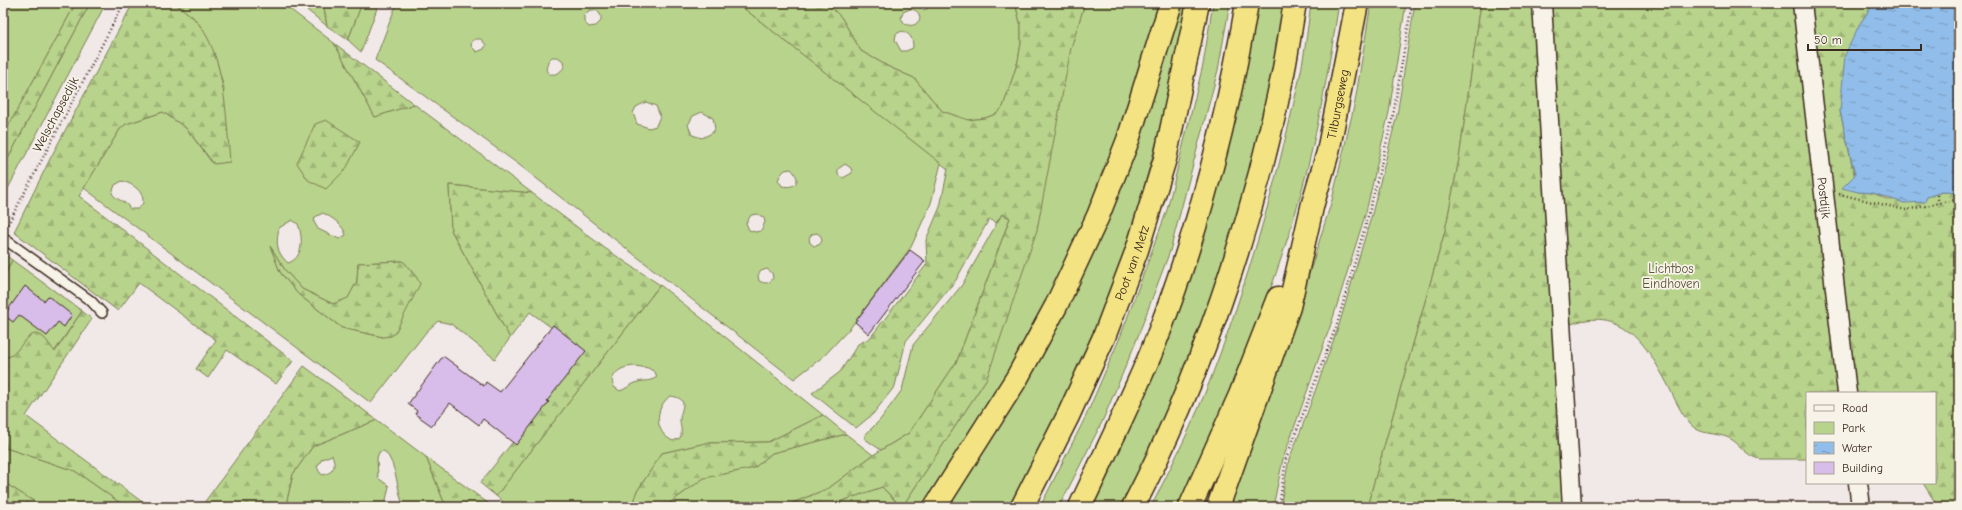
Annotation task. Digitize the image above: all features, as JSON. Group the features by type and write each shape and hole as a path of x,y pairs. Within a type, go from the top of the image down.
{"highway":[{"path":"935,507 1017,378 1059,299 1098,216 1128,140 1171,3"},
{"name":"Poot van Metz","path":"1022,507 1068,416 1104,337 1137,250 1165,159 1198,3"},
{"path":"1080,507 1134,393 1185,258 1214,165 1235,72 1247,3"},
{"path":"1133,507 1190,380 1219,303 1258,180 1281,83 1295,3"},
{"name":"Tilburgseweg","path":"1313,203 1328,152 1357,3"},
{"path":"1190,507 1240,395 1313,203"},
{"path":"1218,507 1287,316 1313,203"}],"street":[{"path":"1542,3 1572,507"},
{"name":"Postdijk","path":"1802,3 1847,392"},
{"path":"1858,484 1861,507"}],"lane":[{"path":"3,238 102,312"}],"path":[{"name":"Welschapsedijk","path":"3,234 124,3"},
{"path":"1279,507 1286,459 1337,324 1369,213 1393,116 1412,3"},
{"path":"1823,194 1832,193 1906,210 1959,199"},
{"path":"1937,195 1939,203"}],"green space":[{"path":"163,2 176,4 199,24 209,40 216,59 225,102 230,162 214,164 186,128 163,112 126,124 120,129 79,196 293,361 276,384 227,350 208,378 196,369 216,340 139,283 118,311 14,232 51,157 133,3"},
{"path":"3,3 76,3 3,136"},
{"path":"76,3 90,3 3,168 3,136"},
{"path":"90,3 106,3 3,198 3,168"},
{"path":"174,3 282,3 334,43 375,117 414,104 532,193 449,185 451,230 510,338 495,359 451,324 438,321 426,332 371,403 84,188 120,129 126,124 163,112 186,128 213,164 224,89 217,62 202,28 193,17","holes":["122,181 134,186 142,195 143,203 138,209 130,209 112,193 115,185","323,213 327,215 340,225 345,231 346,235 339,239 318,229 314,222 315,217","292,220 298,224 300,229 300,252 297,257 288,263 279,251 277,243 279,228","272,249 285,270 302,289 333,304 348,299 357,281 358,263 403,261 417,278 383,337 342,328 298,294 280,272"]},
{"path":"298,3 323,3 327,26"},
{"path":"323,3 362,3 348,40 327,26"},
{"path":"362,3 379,3 361,52 348,40"},
{"path":"397,3 737,3 941,163 931,203 911,247 851,327 824,356 794,379 518,164 375,60","holes":["590,10 597,10 601,16 601,21 596,26 589,27 584,22 584,15","476,39 481,39 486,45 484,49 477,52 471,46 472,41","552,57 558,57 563,61 564,67 558,73 549,74 546,70 548,61","646,102 656,106 660,116 656,126 649,128 637,124 633,113 636,107","702,112 713,118 715,129 712,133 702,138 692,135 688,125 693,116","845,164 851,168 852,173 843,178 838,175 838,169","791,169 796,177 796,183 787,187 782,186 778,180 785,170","758,214 764,218 765,222 761,231 755,232 749,230 746,223 751,215","817,233 821,236 822,241 819,245 814,246 810,243 809,238 812,234","767,269 772,273 773,278 769,282 765,283 759,281 758,275 761,271"]},
{"path":"737,3 827,3 841,17 861,51 889,67 914,78 942,111 968,120 985,118 996,114 1003,107 1018,61 1021,43 1021,26 1015,3 1085,3 1071,48 1037,230 987,378 902,507 882,487 825,507 783,507 829,488 873,455 909,433 957,361 1010,218 1002,214 996,223 989,219 956,280 906,341 895,386 873,414 856,428 812,393 840,372 858,344 870,338 927,264 926,240 940,207 948,169"},
{"path":"827,3 915,3 922,10 927,9 931,3 1015,3 1021,26 1021,43 1018,61 1003,107 996,114 985,118 968,120 942,111 914,78 889,67 861,51 841,17","holes":["910,9 914,10 919,15 920,19 916,24 905,24 901,18 903,12","902,31 909,35 913,42 913,48 906,51 901,51 895,40 896,34"]},
{"path":"1085,3 1161,3 1140,78 1089,211 1047,302 1008,375 922,507 902,507 987,378 1071,47"},
{"path":"1180,3 1187,3 1179,44 1161,125 1139,205 1099,324 1069,394 1011,507 944,507 1156,85 1166,56"},
{"path":"1213,3 1230,3 1218,70 1170,251 1135,344 1102,422 1059,507 1040,507 1086,416 1121,335 1167,210 1203,65"},
{"path":"1257,3 1284,3 1259,134 1223,262 1177,387 1122,507 1090,507 1195,263 1223,169 1244,74"},
{"path":"1311,3 1339,3 1318,123 1301,193 1289,234 1262,313 1231,392 1180,507 1151,507 1197,411 1211,378 1237,307 1270,199 1279,163 1302,68"},
{"path":"1371,3 1406,3 1389,112 1366,212 1332,321 1283,459 1273,507 1227,507 1298,310 1332,200 1355,102"},
{"path":"1415,3 1481,3 1459,159 1445,231 1367,507 1280,507 1289,459 1339,325 1372,214 1397,115"},
{"path":"1481,3 1538,3 1569,507 1367,507 1445,231 1459,159"},
{"name":"Lichtbos Eindhoven","path":"1546,3 1874,3 1859,25 1840,111 1858,192 1873,193 1889,200 1927,197 1942,192 1959,193 1959,507 1938,507 1924,484 1936,484 1936,392 1806,392 1806,459 1759,459 1750,455 1729,438 1694,428 1681,411 1651,356 1630,332 1618,324 1604,320 1587,320 1568,325"},
{"path":"334,43 414,104 375,117"},
{"path":"326,120 360,142 346,169 326,189 308,180 297,163 315,124"},
{"path":"449,185 532,193 606,249 660,285 496,496 480,483 549,397 577,346 530,312 510,338 451,230"},
{"path":"1002,214 1010,218 957,361 909,433 881,450 865,439 865,435 880,420 902,390 913,345 962,285"},
{"path":"270,246 285,270 302,289 333,304 348,298 357,281 358,263 403,261 420,284 395,333 391,336 383,337 342,328 298,294 280,272"},
{"path":"3,253 12,260 3,279"},
{"path":"12,260 82,311 54,352 28,338 12,356 3,358 3,279"},
{"path":"660,285 823,415 768,442 707,443 662,453 636,493 634,507 510,507 496,496","holes":["635,366 648,368 655,372 657,377 635,383 620,391 614,387 612,380 616,373 624,368","670,396 680,399 683,405 680,419 681,436 673,441 662,432 658,420 661,407"]},
{"path":"82,311 92,319 26,416 149,507 126,507 75,471 3,447 3,358 11,356 30,336 34,334 38,334 43,337 55,352"},
{"path":"304,366 377,420 313,446 293,474 287,500 292,507 201,507"},
{"path":"823,415 846,434 772,453 754,468 704,478 664,507 634,507 636,493 662,453 706,443 768,442"},
{"path":"377,420 426,457 446,507 404,507 392,462 384,451 379,452 377,458 378,478 389,486 386,500 387,507 292,507 287,500 293,474 313,446","holes":["332,455 334,468 327,474 323,475 320,473 317,467 322,459"]},
{"path":"846,434 873,455 829,488 783,507 664,507 704,478 754,468 772,453"},
{"path":"3,447 75,471 126,507 43,507 3,482"},
{"path":"426,457 493,507 446,507"},
{"path":"3,482 43,507 3,507"},
{"path":"882,487 901,507 825,507"}],"water":[{"path":"1874,3 1959,3 1959,193 1942,192 1927,197 1925,202 1904,203 1873,193 1858,192 1842,188 1855,175 1840,111 1845,55 1859,25"}],"building":[{"path":"910,250 925,261 869,334 855,322"},
{"path":"25,286 44,301 48,296 72,315 64,327 58,322 47,336 19,315 13,322 4,315"},
{"path":"553,325 586,351 547,401 549,402 516,445 483,419 479,425 450,403 432,426 415,414 417,411 408,404 443,356 484,386 486,382 500,392"}]}
